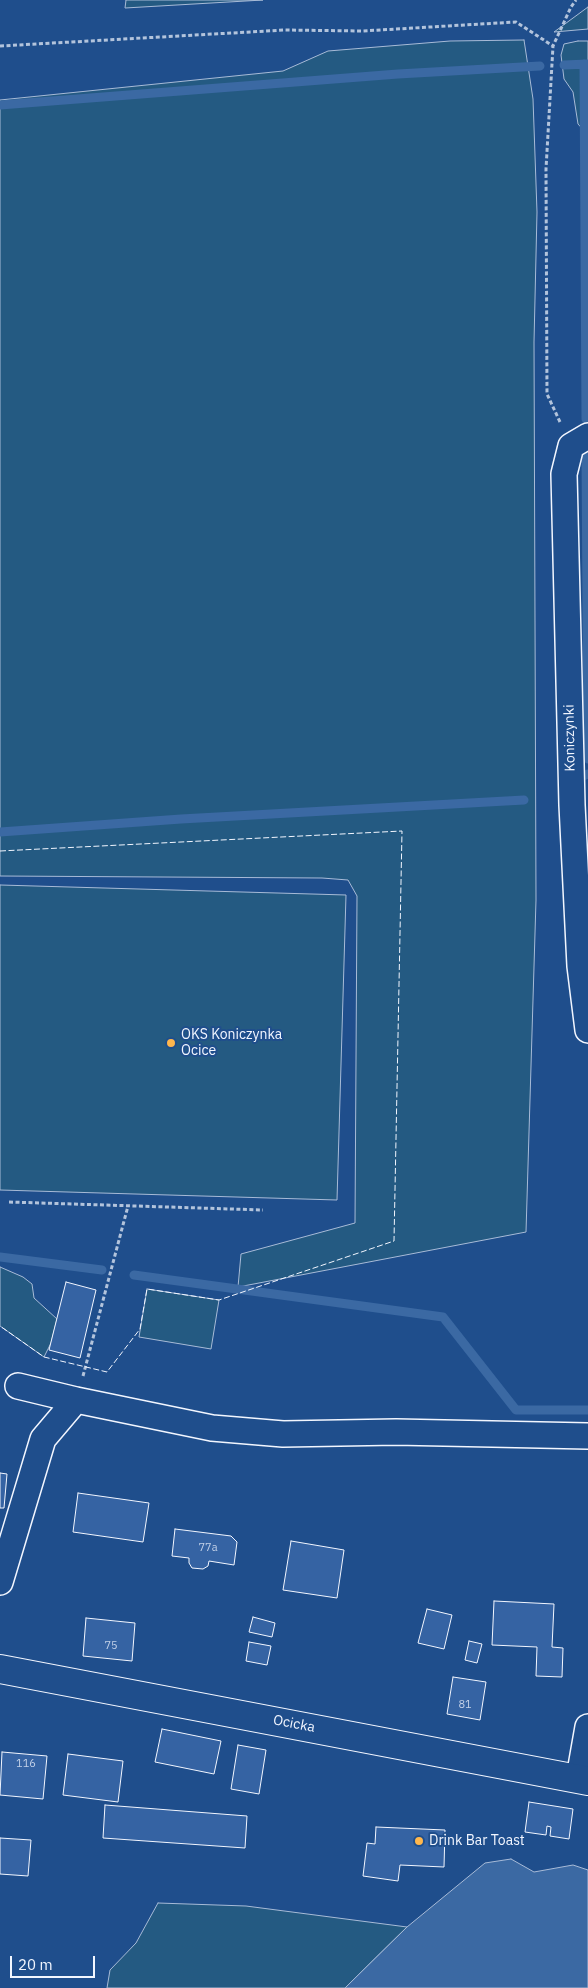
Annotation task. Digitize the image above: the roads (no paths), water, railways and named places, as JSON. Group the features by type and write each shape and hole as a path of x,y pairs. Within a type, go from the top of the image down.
{"street":[{"name":"Koniczynki","path":"580,441 564,474 572,804 580,966 588,1030"},
{"path":"18,1386 212,1428 284,1434 396,1432 588,1436"},
{"path":"0,1582 44,1439 76,1400"},
{"name":"Ocicka","path":"0,1669 584,1780"},
{"path":"584,1780 588,1727"}],"waterway":[{"path":"584,64 586,419"},
{"path":"564,65 588,64"},
{"path":"0,105 398,74 540,66"},
{"path":"586,456 588,759"},
{"path":"583,776 588,774"},
{"path":"0,832 181,819 524,800"},
{"path":"0,1257 102,1270"},
{"path":"134,1275 443,1317 516,1410 588,1410"}],"place":[{"name":"OKS Koniczynka Ocice","path":"171,1043"},
{"name":"Drink Bar Toast","path":"419,1841"}]}
